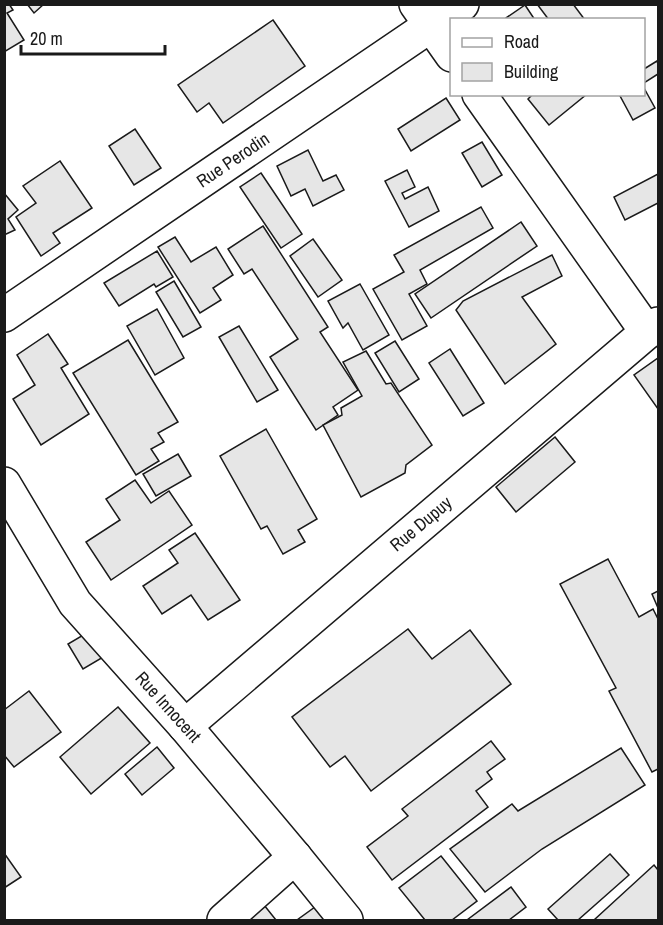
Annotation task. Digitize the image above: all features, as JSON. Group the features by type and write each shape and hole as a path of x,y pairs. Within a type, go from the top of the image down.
{"street":[{"name":"Rue Perodin","path":"4,315 423,15 462,4"},
{"path":"423,15 450,52"},
{"path":"480,96 653,328"},
{"name":"Rue Dupuy","path":"185,726 653,328"},
{"name":"Rue Innocent","path":"4,484 75,603 185,726 346,921"},
{"path":"224,921 295,857"}],"building":[{"path":"4,4 9,4 13,10 7,13 24,40 4,52"},
{"path":"27,4 44,4 34,13"},
{"path":"537,4 573,4 584,18 548,18"},
{"path":"525,5 534,18 506,18"},
{"path":"273,20 305,66 223,123 209,103 197,112 178,85"},
{"path":"657,61 658,74 645,82 645,68"},
{"path":"645,90 655,108 633,120 620,96 645,96"},
{"path":"531,96 585,96 549,125 528,99"},
{"path":"446,98 460,120 411,151 398,129"},
{"path":"135,129 161,168 134,185 109,146"},
{"path":"482,142 502,175 482,187 462,153"},
{"path":"308,150 323,181 336,175 344,190 313,206 305,189 291,196 277,166"},
{"path":"60,161 92,208 53,233 60,243 41,256 16,217 36,203 23,186"},
{"path":"407,170 415,187 402,193 405,199 428,187 439,211 409,227 385,181"},
{"path":"261,173 302,234 281,248 240,187"},
{"path":"658,174 658,203 625,220 614,197"},
{"path":"4,193 18,210 8,219 15,230 4,235"},
{"path":"481,207 493,228 420,270 427,284 409,294 427,326 402,340 373,289 404,272 394,255"},
{"path":"521,222 537,246 431,318 415,294"},
{"path":"263,226 328,327 320,332 358,390 333,407 338,415 316,430 270,357 298,339 252,269 244,274 228,249"},
{"path":"175,237 191,262 216,247 233,275 213,288 221,300 200,313 158,247"},
{"path":"313,239 342,280 318,297 290,256"},
{"path":"157,251 173,277 156,287 154,284 119,306 104,283"},
{"path":"552,255 562,276 522,297 556,344 505,384 456,310 463,301"},
{"path":"174,281 201,327 183,337 156,292"},
{"path":"360,284 389,335 363,350 348,323 343,328 328,301"},
{"path":"157,309 184,358 155,375 127,326"},
{"path":"239,326 278,390 257,402 219,337"},
{"path":"48,334 68,364 61,368 89,414 41,445 13,399 35,385 17,355"},
{"path":"128,340 178,422 158,433 164,442 151,449 159,461 136,475 73,373"},
{"path":"395,341 419,379 399,392 375,353"},
{"path":"450,349 484,403 463,416 429,363"},
{"path":"366,351 386,384 391,383 432,445 406,465 405,473 361,497 323,425 342,415 341,408 362,396 343,362"},
{"path":"658,358 658,409 634,375"},
{"path":"266,429 317,519 298,530 305,542 283,554 267,526 261,529 220,456"},
{"path":"555,437 575,462 516,512 496,487"},
{"path":"178,454 191,476 156,496 143,474"},
{"path":"135,480 151,503 169,491 192,525 111,580 86,542 120,520 106,499"},
{"path":"195,533 240,600 208,620 191,595 162,614 143,586 178,563 169,550"},
{"path":"608,559 639,617 653,609 658,619 658,769 652,772 609,691 616,688 560,584"},
{"path":"658,591 658,608 652,594"},
{"path":"408,629 432,659 470,630 511,684 371,791 345,756 330,767 292,717"},
{"path":"90,631 105,656 83,669 68,644"},
{"path":"29,691 61,732 14,767 4,755 4,710"},
{"path":"118,707 150,743 91,794 60,757"},
{"path":"491,741 505,759 487,772 492,779 476,791 488,807 392,880 367,847 408,816 402,809"},
{"path":"157,747 174,768 142,795 125,774"},
{"path":"621,748 645,785 542,849 485,892 450,849 512,804 518,811"},
{"path":"4,853 21,877 4,888"},
{"path":"610,854 629,875 578,920 558,920 548,909"},
{"path":"441,856 477,901 452,920 425,920 399,888"},
{"path":"654,865 658,870 658,920 594,920"},
{"path":"511,887 526,907 509,920 467,920"},
{"path":"264,905 276,920 244,920"},
{"path":"315,907 326,920 297,920"}]}
